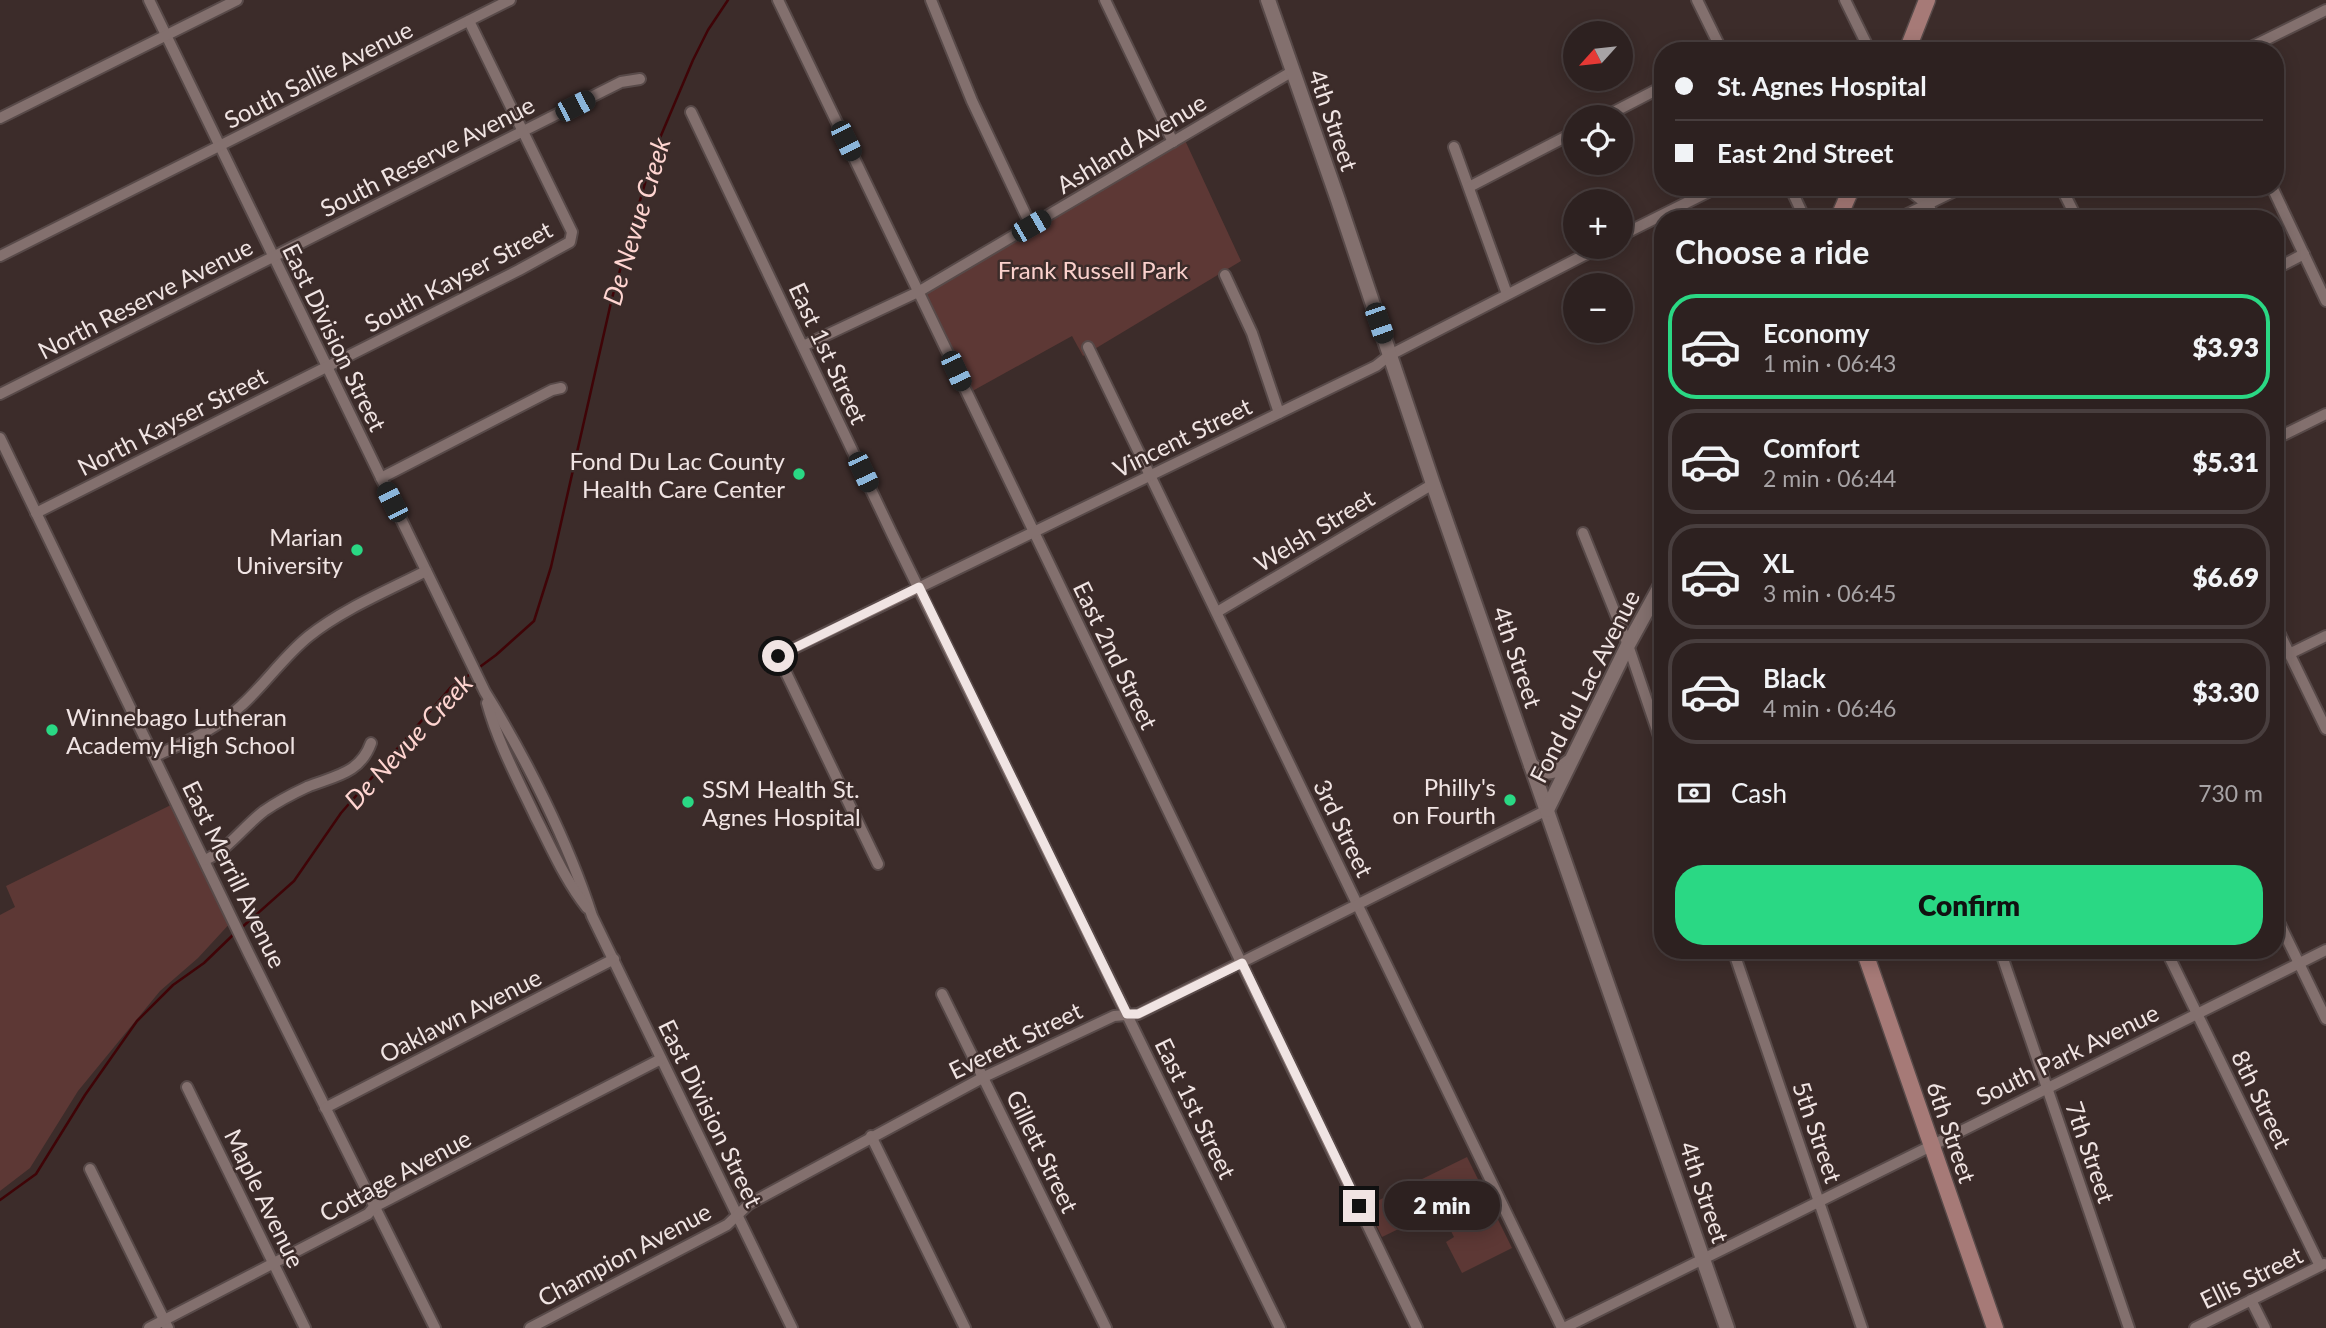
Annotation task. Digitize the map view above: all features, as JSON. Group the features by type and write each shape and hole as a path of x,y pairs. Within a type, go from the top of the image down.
{"main road":[{"path":"1911,42 1927,0"},
{"name":"6th Street","path":"1867,959 1995,1328"}],"street":[{"name":"East Division Street","path":"149,0 478,677 485,692 492,721 511,766 570,886 592,916 614,959 792,1328"},
{"path":"0,118 237,0"},
{"name":"South Sallie Avenue","path":"0,257 510,0"},
{"name":"East 2nd Street","path":"778,0 1417,1328"},
{"path":"931,0 972,101 1031,226"},
{"path":"1105,0 1173,142"},
{"name":"4th Street","path":"1268,0 1433,484 1727,1328"},
{"path":"1697,0 1718,42"},
{"path":"1845,0 1866,42"},
{"path":"2261,42 2326,10"},
{"path":"469,21 524,132"},
{"name":"Ashland Avenue","path":"803,346 918,292 1293,71"},
{"name":"South Reserve Avenue","path":"272,257 621,82 640,79"},
{"path":"1627,105 1654,91"},
{"name":"East 1st Street","path":"691,112 1280,1328"},
{"name":"South Kayser Street","path":"326,368 554,252 571,240 572,232 524,132"},
{"path":"1469,187 1563,138"},
{"path":"1454,147 1507,294"},
{"path":"1675,210 1701,196"},
{"path":"1916,196 1928,205"},
{"path":"1924,196 1930,210"},
{"path":"1917,210 1946,196"},
{"path":"2284,212 2326,301"},
{"path":"1633,230 1654,221"},
{"path":"2284,264 2304,254"},
{"name":"North Reserve Avenue","path":"0,394 272,257"},
{"name":"Vincent Street","path":"878,864 778,656 1376,366 1390,355 1576,259"},
{"path":"1225,275 1252,333 1279,413"},
{"name":"3rd Street","path":"1088,348 1563,1328"},
{"name":"North Kayser Street","path":"36,513 326,368"},
{"path":"381,478 552,390 561,388"},
{"path":"2284,435 2326,414"},
{"name":"East Merrill Avenue","path":"0,438 249,954 435,1328"},
{"name":"Welsh Street","path":"1217,612 1433,484"},
{"path":"1583,533 1628,645 1654,721"},
{"path":"155,756 198,737 225,720 292,651 323,626 426,571"},
{"name":"Fond du Lac Avenue","path":"1547,810 1654,598"},
{"path":"2290,654 2326,636"},
{"path":"2284,642 2326,729"},
{"path":"205,860 219,854 241,830 274,805 304,789 351,770 363,759 371,743"},
{"path":"1531,765 1542,772 1552,772 1566,765 1572,758"},
{"name":"Everett Street","path":"737,1216 750,1204 984,1077 1114,1016 1138,1014 1547,810"},
{"path":"2284,932 2326,1019"},
{"name":"South Park Avenue","path":"1563,1328 2326,950"},
{"name":"Oaklawn Avenue","path":"325,1108 614,959"},
{"name":"5th Street","path":"1736,959 1862,1328"},
{"name":"7th Street","path":"2003,959 2129,1328"},
{"name":"8th Street","path":"2170,959 2323,1265"},
{"name":"Gillett Street","path":"942,994 1106,1328"},
{"name":"Cottage Avenue","path":"149,1328 166,1324 368,1214 374,1207 661,1059"},
{"name":"Maple Avenue","path":"187,1087 306,1328"},
{"path":"871,1136 965,1328"},
{"path":"90,1169 166,1324"},
{"name":"Champion Avenue","path":"530,1328 727,1225 737,1216"},
{"name":"Ellis Street","path":"2195,1328 2323,1265"},
{"path":"2251,1300 2264,1328"}],"green space":[{"name":"Frank Russell Park","path":"1183,136 1241,261 1083,356 1072,336 967,394 918,292"},
{"path":"177,802 233,920 198,958 160,991 78,1091 30,1168 0,1191 0,915 15,907 6,886"},
{"path":"1467,1157 1512,1248 1462,1273 1446,1242 1454,1237 1440,1209 1382,1237 1367,1206"}],"waterway":[{"name":"De Nevue Creek","path":"477,669 534,621 551,567 612,298 654,152 693,60 708,30 728,0"},
{"name":"De Nevue Creek","path":"240,929 294,881 341,813 451,687 472,673"},
{"name":"De Nevue Creek","path":"0,1200 36,1174 85,1095 137,1021 173,985 204,963 235,933"}],"place":[{"name":"Fond Du Lac County Health Care Center","path":"799,474"},
{"name":"Marian University","path":"357,550"},
{"name":"Winnebago Lutheran Academy High School","path":"52,730"},
{"name":"Philly's on Fourth","path":"1510,800"},
{"name":"SSM Health St. Agnes Hospital","path":"688,802"}],"route":[{"path":"778,656 919,587 1127,1014 1138,1014 1242,963 1359,1206"}]}
